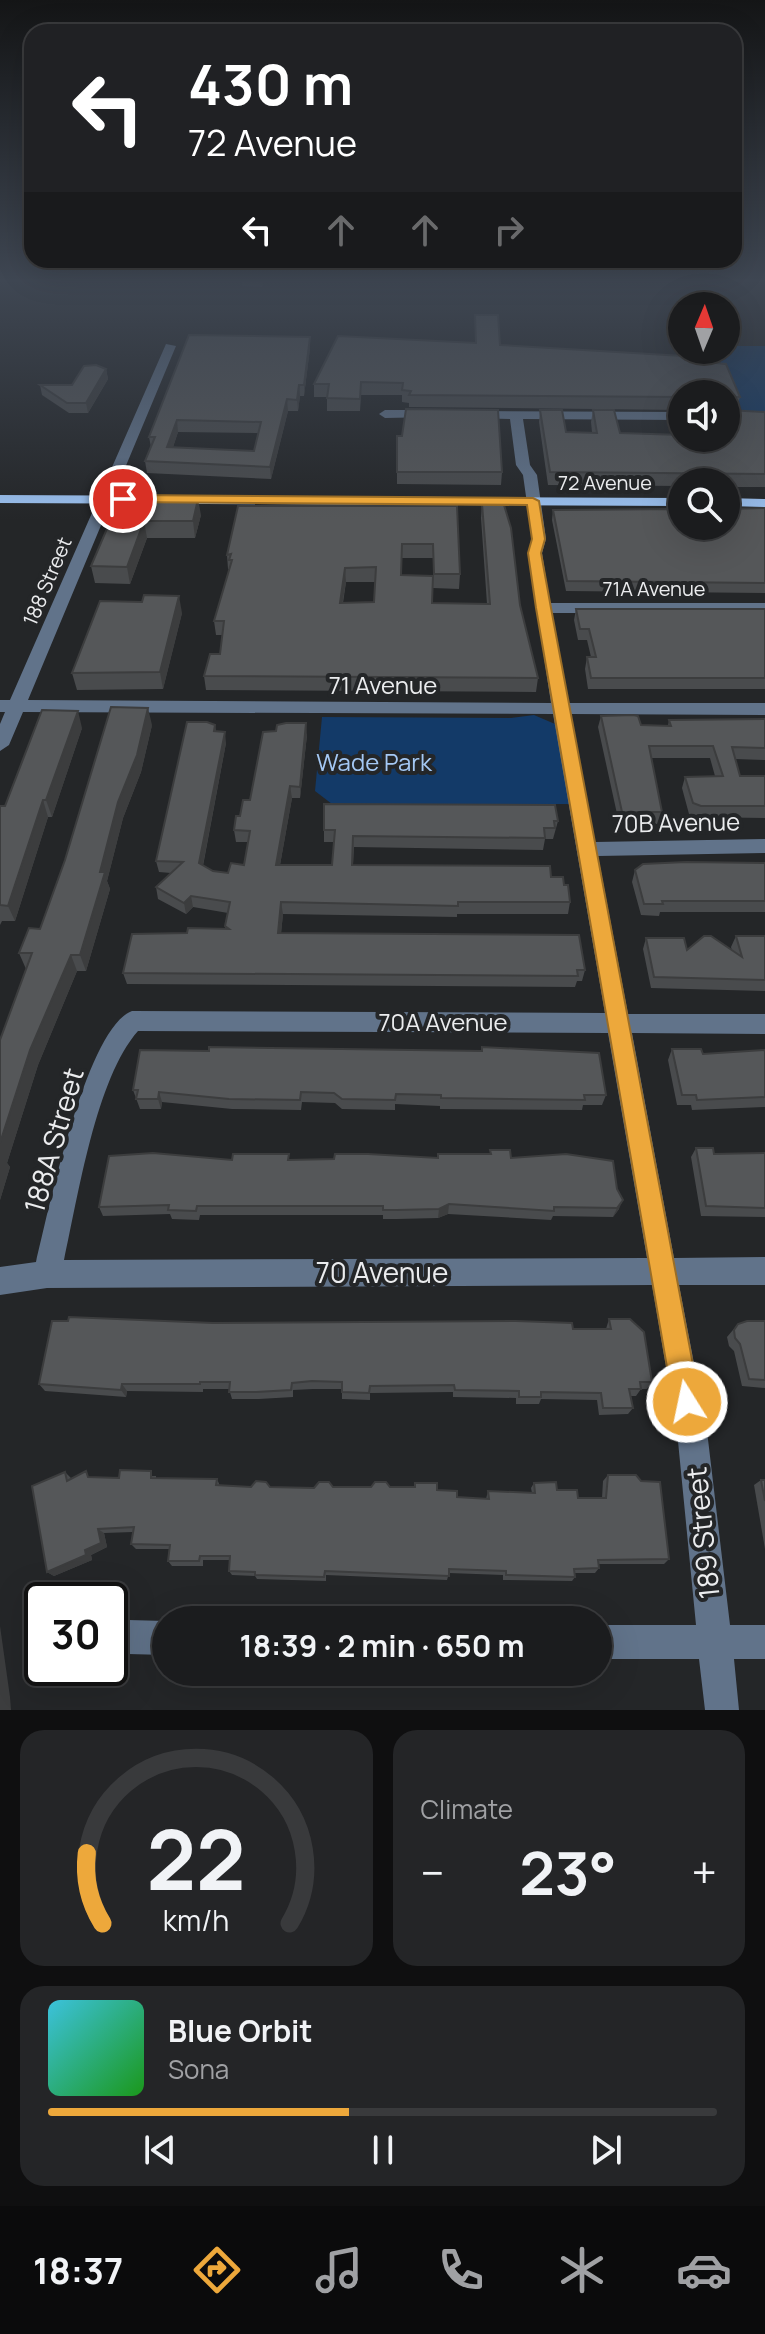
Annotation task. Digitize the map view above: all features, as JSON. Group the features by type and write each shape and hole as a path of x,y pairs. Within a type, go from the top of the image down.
{"main road":[{"name":"72 Avenue","path":"0,499 668,502"},
{"path":"740,502 765,503"}],"street":[{"name":"188 Street","path":"0,745 8,706 106,499 164,360"},
{"path":"385,414 445,414"},
{"path":"460,415 668,416"},
{"name":"189 Street","path":"516,415 523,465 517,475 527,501 526,538 535,553 692,1431 722,1710"},
{"name":"71A Avenue","path":"543,608 765,608"},
{"name":"71 Avenue","path":"8,706 765,709"},
{"name":"70B Avenue","path":"588,849 765,846"},
{"name":"70A Avenue","path":"124,1025 142,1018 765,1024"},
{"name":"188A Street","path":"47,1274 83,1133 112,1044 124,1025"},
{"name":"70 Avenue","path":"0,1281 47,1274 765,1271"},
{"path":"128,1637 152,1638"},
{"path":"612,1642 765,1642"}],"green space":[{"path":"765,360 765,414 743,414 740,380 728,380 721,364"},
{"name":"Wade Park","path":"534,715 555,724 569,804 332,804 315,791 322,717 511,718"}],"building":[{"path":"179,360 307,360 304,385 299,385 297,400 287,399 270,467 145,461 155,437 149,437","holes":["177,420 261,422 254,451 167,447"]},
{"path":"326,360 668,360 668,364 726,364 733,380 668,380 668,397 409,395 411,391 402,390 403,383 361,382 360,399 327,398 329,384 314,384"},
{"path":"96,365 106,369 86,403 67,403 40,385 72,385 84,366"},
{"path":"406,409 498,410 502,472 397,472 397,436 402,436"},
{"path":"540,410 562,410 566,432 597,433 593,410 614,410 620,433 668,435 668,452 740,452 740,411 765,412 765,474 740,474 740,468 668,468 668,473 550,472"},
{"path":"129,499 198,499 193,521 144,521 127,567 91,566 118,503"},
{"path":"482,504 504,505 511,528 520,605 538,678 204,676 210,654 220,654 224,621 214,621 232,560 229,560 231,554 227,555 238,506 457,506 460,574 434,574 433,544 402,544 401,575 433,576 432,603 490,604","holes":["376,567 374,602 340,603 345,568"]},
{"path":"765,508 765,583 567,581 553,510 668,509 668,540 740,540 740,509"},
{"path":"144,595 179,596 160,672 72,673 100,601 142,602"},
{"path":"576,609 765,609 765,678 591,678 587,657 596,657 589,629 580,629"},
{"path":"111,707 148,708 137,755 118,802 100,872 105,872 80,955 71,955 30,1050 0,1143 0,1040 32,953 19,953 29,928 40,929 65,860"},
{"path":"42,710 78,711 46,800 43,800 8,906 0,905 0,806 5,806"},
{"path":"601,716 638,716 641,725 671,726 669,720 765,719 765,748 732,747 740,776 765,776 765,806 701,806 693,803 685,777 723,776 713,746 649,746 662,812 622,812"},
{"path":"187,722 207,722 215,725 214,731 225,732 199,863 213,871 228,873 231,863 244,865 250,831 234,830 236,816 240,816 243,800 250,800 263,732 276,731 277,725 286,723 306,723 300,787 290,786 276,865 332,865 335,830 324,830 324,804 555,805 558,821 554,821 555,828 544,828 545,838 353,836 352,865 550,866 551,877 563,877 564,885 568,885 570,902 458,902 458,906 281,902 278,933 579,935 585,970 577,970 578,976 123,973 132,934 187,933 188,928 229,929 225,926 230,902 191,896 184,903 156,887 183,862 156,861"},
{"path":"765,863 765,901 662,901 663,904 644,904 635,870 643,864"},
{"path":"704,936 711,936 742,957 736,936 765,936 765,980 654,977 646,938 684,938 687,950"},
{"path":"209,1047 482,1051 482,1047 599,1053 606,1095 584,1095 585,1100 441,1098 441,1095 396,1094 395,1100 342,1099 334,1093 301,1092 300,1100 229,1099 159,1092 158,1099 136,1099 138,1090 133,1090 140,1050 209,1051"},
{"path":"672,1049 701,1049 703,1054 765,1050 765,1097 697,1100 696,1095 682,1095"},
{"path":"696,1148 713,1148 714,1154 765,1153 765,1208 706,1206"},
{"path":"490,1150 510,1150 511,1158 566,1154 613,1161 617,1189 623,1200 617,1208 554,1207 554,1211 449,1204 439,1209 397,1210 383,1210 383,1206 197,1206 196,1211 168,1210 169,1205 99,1207 109,1156 153,1153 232,1160 233,1154 289,1154 288,1160 334,1159 335,1154 368,1154 438,1158 438,1154 491,1154"},
{"path":"69,1317 213,1323 516,1321 572,1323 573,1329 611,1329 609,1319 630,1319 644,1332 652,1382 640,1382 641,1389 629,1389 633,1408 603,1408 601,1393 541,1392 541,1397 519,1397 519,1391 455,1390 454,1385 370,1386 369,1393 342,1392 342,1382 312,1381 292,1383 291,1390 256,1392 229,1392 230,1382 122,1384 121,1390 39,1384 52,1321 68,1321"},
{"path":"765,1321 765,1380 749,1379 740,1344 735,1338 734,1330 738,1324"},
{"path":"120,1470 151,1471 151,1478 217,1479 216,1485 251,1487 256,1481 266,1482 270,1487 314,1488 319,1482 329,1482 333,1487 371,1487 375,1482 386,1482 390,1487 437,1483 437,1490 457,1491 457,1497 489,1499 488,1491 535,1493 534,1483 556,1482 557,1490 577,1490 578,1498 606,1498 608,1475 636,1475 641,1481 660,1482 669,1559 598,1560 599,1568 574,1569 575,1577 449,1569 449,1576 325,1571 324,1577 255,1575 255,1572 229,1571 230,1556 200,1556 199,1561 168,1561 170,1545 131,1544 134,1527 98,1529 101,1543 85,1550 86,1555 47,1572 32,1486 65,1472 67,1481 86,1471 88,1477 119,1478"},
{"path":"761,1480 765,1480 765,1501"}],"route":[{"path":"123,499 533,501 539,539 535,553 543,608 618,1006 687,1402"}]}
